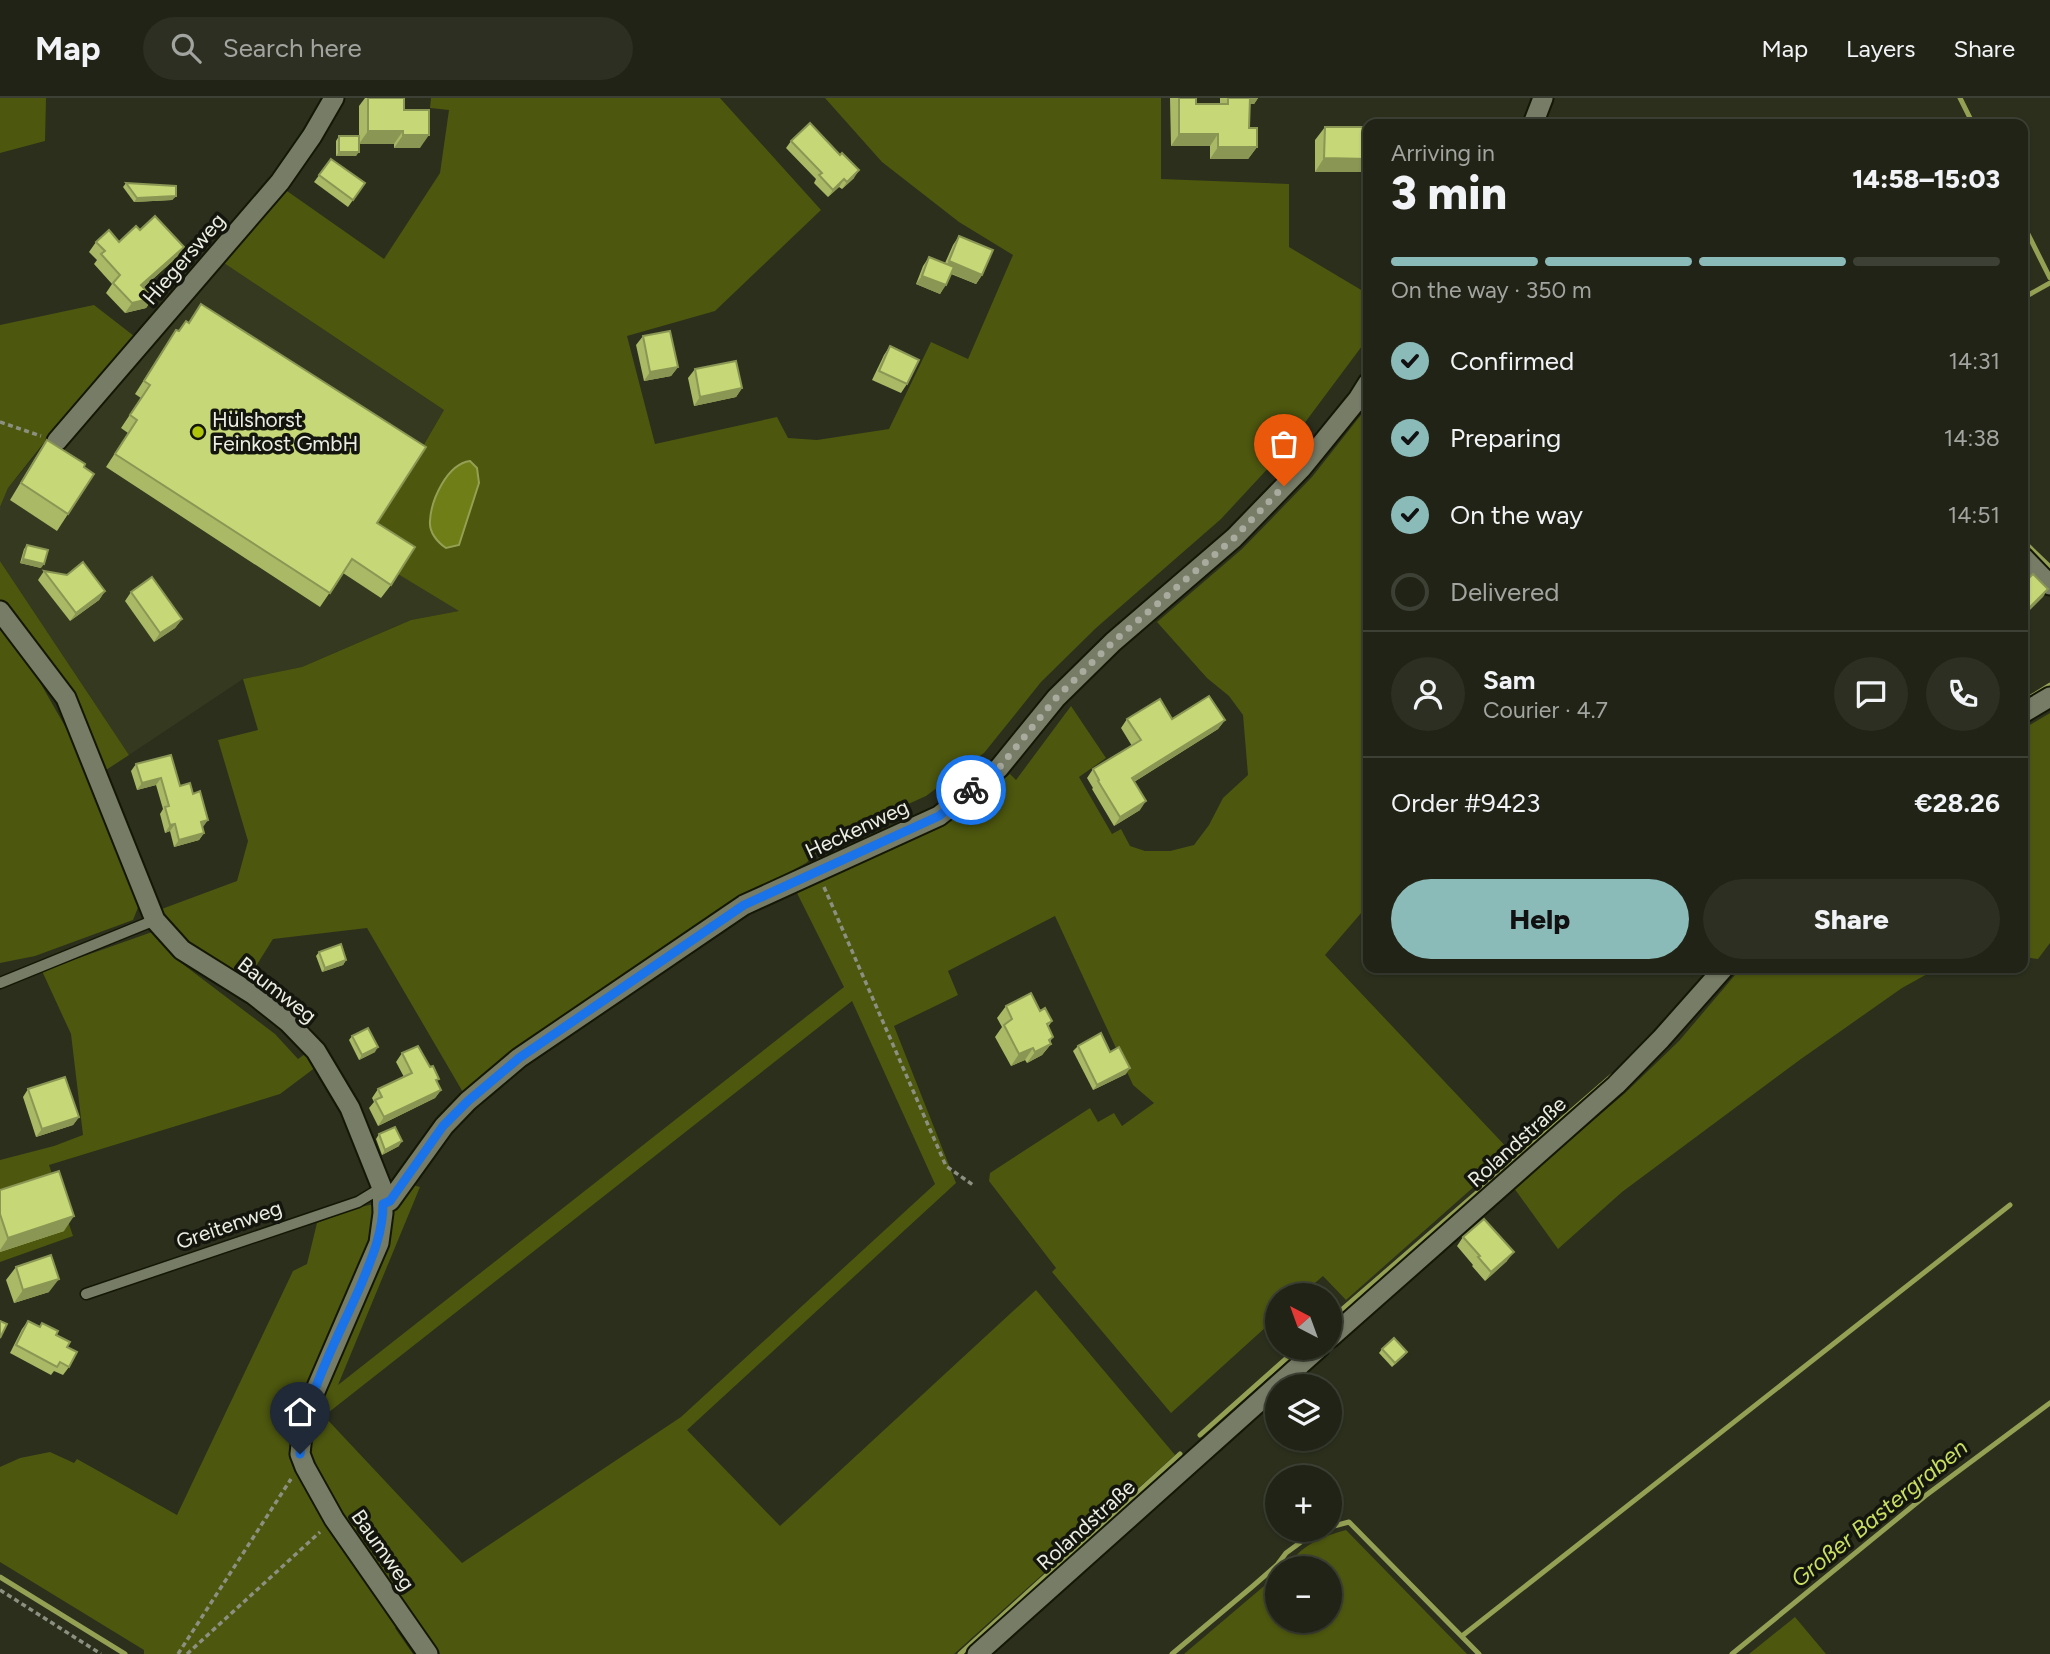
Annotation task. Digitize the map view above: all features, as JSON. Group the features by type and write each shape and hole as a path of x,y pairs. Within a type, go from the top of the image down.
{"street":[{"name":"Hiegersweg","path":"57,441 280,183 334,98"},
{"path":"1535,119 1543,98"},
{"name":"Heckenweg","path":"383,1196 390,1201 443,1126 519,1058 744,905 939,816 999,768 1056,698 1113,642 1234,538 1292,479 1363,391"},
{"path":"2028,562 2050,585"},
{"name":"Baumweg","path":"0,611 66,698 155,920 182,950 254,995 288,1022 316,1051 350,1108 383,1196 379,1243 310,1403 300,1454 334,1519 428,1654"},
{"path":"2028,710 2050,696"},
{"name":"Rolandstraße","path":"1342,1327 1616,1085 1720,973"},
{"name":"Rolandstraße","path":"977,1654 1306,1360"}],"lane":[{"path":"0,983 155,920"},
{"name":"Greitenweg","path":"86,1294 358,1202 383,1196"}],"path":[{"path":"0,422 57,441"},
{"path":"817,872 946,1166 973,1185"},
{"path":"178,1654 295,1472 305,1466"},
{"path":"187,1654 334,1519"},
{"path":"0,1590 101,1654"}],"shaded area":[{"path":"0,98 46,98 45,141 0,153"},
{"path":"431,98 720,98 821,210 715,311 627,336 655,444 777,417 788,438 817,440 889,429 931,342 968,359 1013,255 959,222 882,162 825,98 1161,98 1161,179 1289,184 1289,247 1363,291 1363,345 1283,452 1221,519 1096,628 1041,682 984,753 926,796 831,839 806,863 741,898 464,1094 367,928 273,939 244,985 193,948 159,910 237,881 248,841 218,740 258,730 243,679 302,667 411,620 459,611 398,574 414,547 376,524 418,460 416,458 444,410 221,261 287,191 384,259 440,173 449,110 430,108"},
{"name":"Hülshorst Feinkost GmbH","path":"221,261 444,410 416,457 414,548 398,573 460,611 411,620 302,667 243,679 129,755 0,561 0,507 8,488 61,425"},
{"path":"94,305 134,336 8,488 0,507 0,325"},
{"path":"1363,412 1363,911 1325,955 1512,1153 1346,1300 1342,1296 1342,1283 1330,1283 1323,1276 1315,1283 1265,1283 1265,1328 1171,1413 1052,1272 1056,1268 989,1181 990,1173 1090,1108 1098,1122 1114,1113 1122,1126 1154,1103 1133,1085 1055,916 948,971 958,995 894,1026 956,1183 687,1430 780,1526 1036,1290 1175,1455 954,1654 440,1654 413,1616 395,1628 413,1654 144,1654 144,1650 0,1562 0,1467 20,1458 50,1452 74,1463 77,1459 177,1515 293,1271 307,1264 317,1223 374,1204 367,1249 409,1184 420,1187 338,1385 844,987 795,889 950,821 1010,774 1016,780 1071,706 1106,758 1079,777 1112,834 1121,829 1130,846 1145,851 1170,851 1194,845 1209,825 1223,798 1248,775 1243,715 1229,696 1207,678 1157,622 1242,549 1312,477","holes":["852,1001 935,1184 681,1417 462,1563 324,1416"]},
{"path":"470,461 477,468 479,483 459,545 446,548 432,533 430,521 433,503 442,484 454,469"},
{"path":"0,561 129,755 103,772 0,602"},
{"path":"0,623 21,649 74,742 139,905 133,920 35,956 0,963"},
{"path":"2050,713 2050,943 2038,959 2028,958 2028,726"},
{"path":"152,932 180,962 275,1034 298,1059 305,1054 316,1067 280,1094 49,1165 73,1236 0,1262 0,1160 54,1146 83,1135 71,1034 42,971"},
{"path":"1737,973 1929,973 1902,988 1801,1059 1622,1192 1558,1249 1514,1188 1624,1094 1679,1041"},
{"path":"1346,1530 1467,1654 1184,1654 1265,1585 1265,1633 1342,1633 1342,1556 1295,1556 1314,1542 1342,1542 1342,1531"},
{"path":"1795,1617 1826,1654 1749,1654"}],"building":[{"path":"368,98 404,98 404,110 429,110 429,135 403,135 403,131 368,131"},
{"path":"1179,98 1196,98 1196,104 1228,104 1228,98 1250,98 1249,128 1257,128 1257,147 1218,147 1218,134 1179,134"},
{"path":"810,123 840,155 842,153 859,170 847,182 844,179 833,190 819,175 822,173 791,141"},
{"path":"1325,127 1363,127 1363,159 1324,158"},
{"path":"339,136 359,136 359,152 339,152"},
{"path":"331,159 365,183 353,200 319,175"},
{"path":"126,183 176,186 176,196 137,198"},
{"path":"155,216 184,247 141,285 153,298 132,303 113,283 120,275 101,254 105,251 96,242 109,230 119,242 136,226 140,230"},
{"path":"959,236 993,250 982,275 949,261"},
{"path":"929,257 954,267 946,285 922,276"},
{"path":"201,304 426,447 377,523 415,547 391,585 352,559 330,593 115,454 137,420 130,415 150,385 144,381 176,330 179,331 186,321 189,323"},
{"path":"670,331 678,367 650,372 643,336"},
{"path":"890,346 919,360 907,384 879,371"},
{"path":"736,361 742,388 700,397 695,369"},
{"path":"47,440 85,464 84,467 94,474 68,514 21,483"},
{"path":"27,545 48,550 44,564 23,559"},
{"path":"83,562 105,591 76,613 44,571 67,575"},
{"path":"2033,574 2048,589 2028,609 2028,579"},
{"path":"152,577 182,619 160,633 131,592"},
{"path":"1209,696 1225,720 1132,778 1146,801 1120,817 1093,769 1141,740 1127,719 1160,699 1172,719"},
{"path":"171,755 180,786 190,783 193,794 200,791 208,820 201,822 204,833 179,840 175,824 170,825 165,807 169,806 161,778 142,783 136,764"},
{"path":"341,944 346,960 325,968 319,952"},
{"path":"1031,993 1040,1011 1045,1008 1052,1021 1047,1024 1053,1037 1049,1040 1051,1044 1035,1052 1033,1048 1019,1054 1004,1025 1012,1019 1006,1006"},
{"path":"368,1028 378,1047 362,1055 352,1036"},
{"path":"1101,1033 1110,1052 1119,1047 1130,1068 1097,1085 1078,1046"},
{"path":"418,1046 430,1067 433,1066 441,1090 384,1117 375,1100 382,1097 378,1089 412,1073 402,1053"},
{"path":"65,1077 79,1117 42,1129 28,1089"},
{"path":"395,1127 402,1141 385,1150 379,1134"},
{"path":"59,1171 74,1216 8,1238 0,1214 0,1190"},
{"path":"1484,1219 1514,1252 1491,1272 1463,1237"},
{"path":"51,1255 59,1279 23,1290 16,1267"},
{"path":"0,1321 7,1324 0,1338"},
{"path":"28,1321 40,1327 42,1323 58,1331 56,1335 70,1342 67,1347 77,1352 69,1367 60,1362 57,1367 16,1345"},
{"path":"1394,1338 1407,1352 1395,1363 1382,1349"}],"waterway":[{"path":"1960,98 1970,119"},
{"path":"2028,234 2050,278"},
{"path":"2028,295 2050,283"},
{"path":"2028,546 2050,567"},
{"path":"2028,699 2050,685"},
{"path":"1342,1310 1612,1076"},
{"path":"1462,1636 2010,1205"},
{"path":"1200,1435 1284,1360"},
{"name":"Großer Bastergraben","path":"1732,1654 1925,1496 2050,1403"},
{"path":"960,1654 1180,1454"},
{"name":"Großer Bastergraben","path":"1342,1524 1349,1522 1479,1654"},
{"name":"Großer Bastergraben","path":"1172,1654 1301,1542"},
{"path":"0,1577 125,1654"}],"way so far":[{"path":"971,790 999,768 1056,698 1113,642 1234,538 1284,486"}],"place":[{"name":"Hülshorst Feinkost GmbH","path":"198,432"}],"route":[{"path":"300,1454 310,1403 379,1243 383,1204 390,1201 443,1126 468,1101 519,1058 744,905 939,816 971,790"}]}
